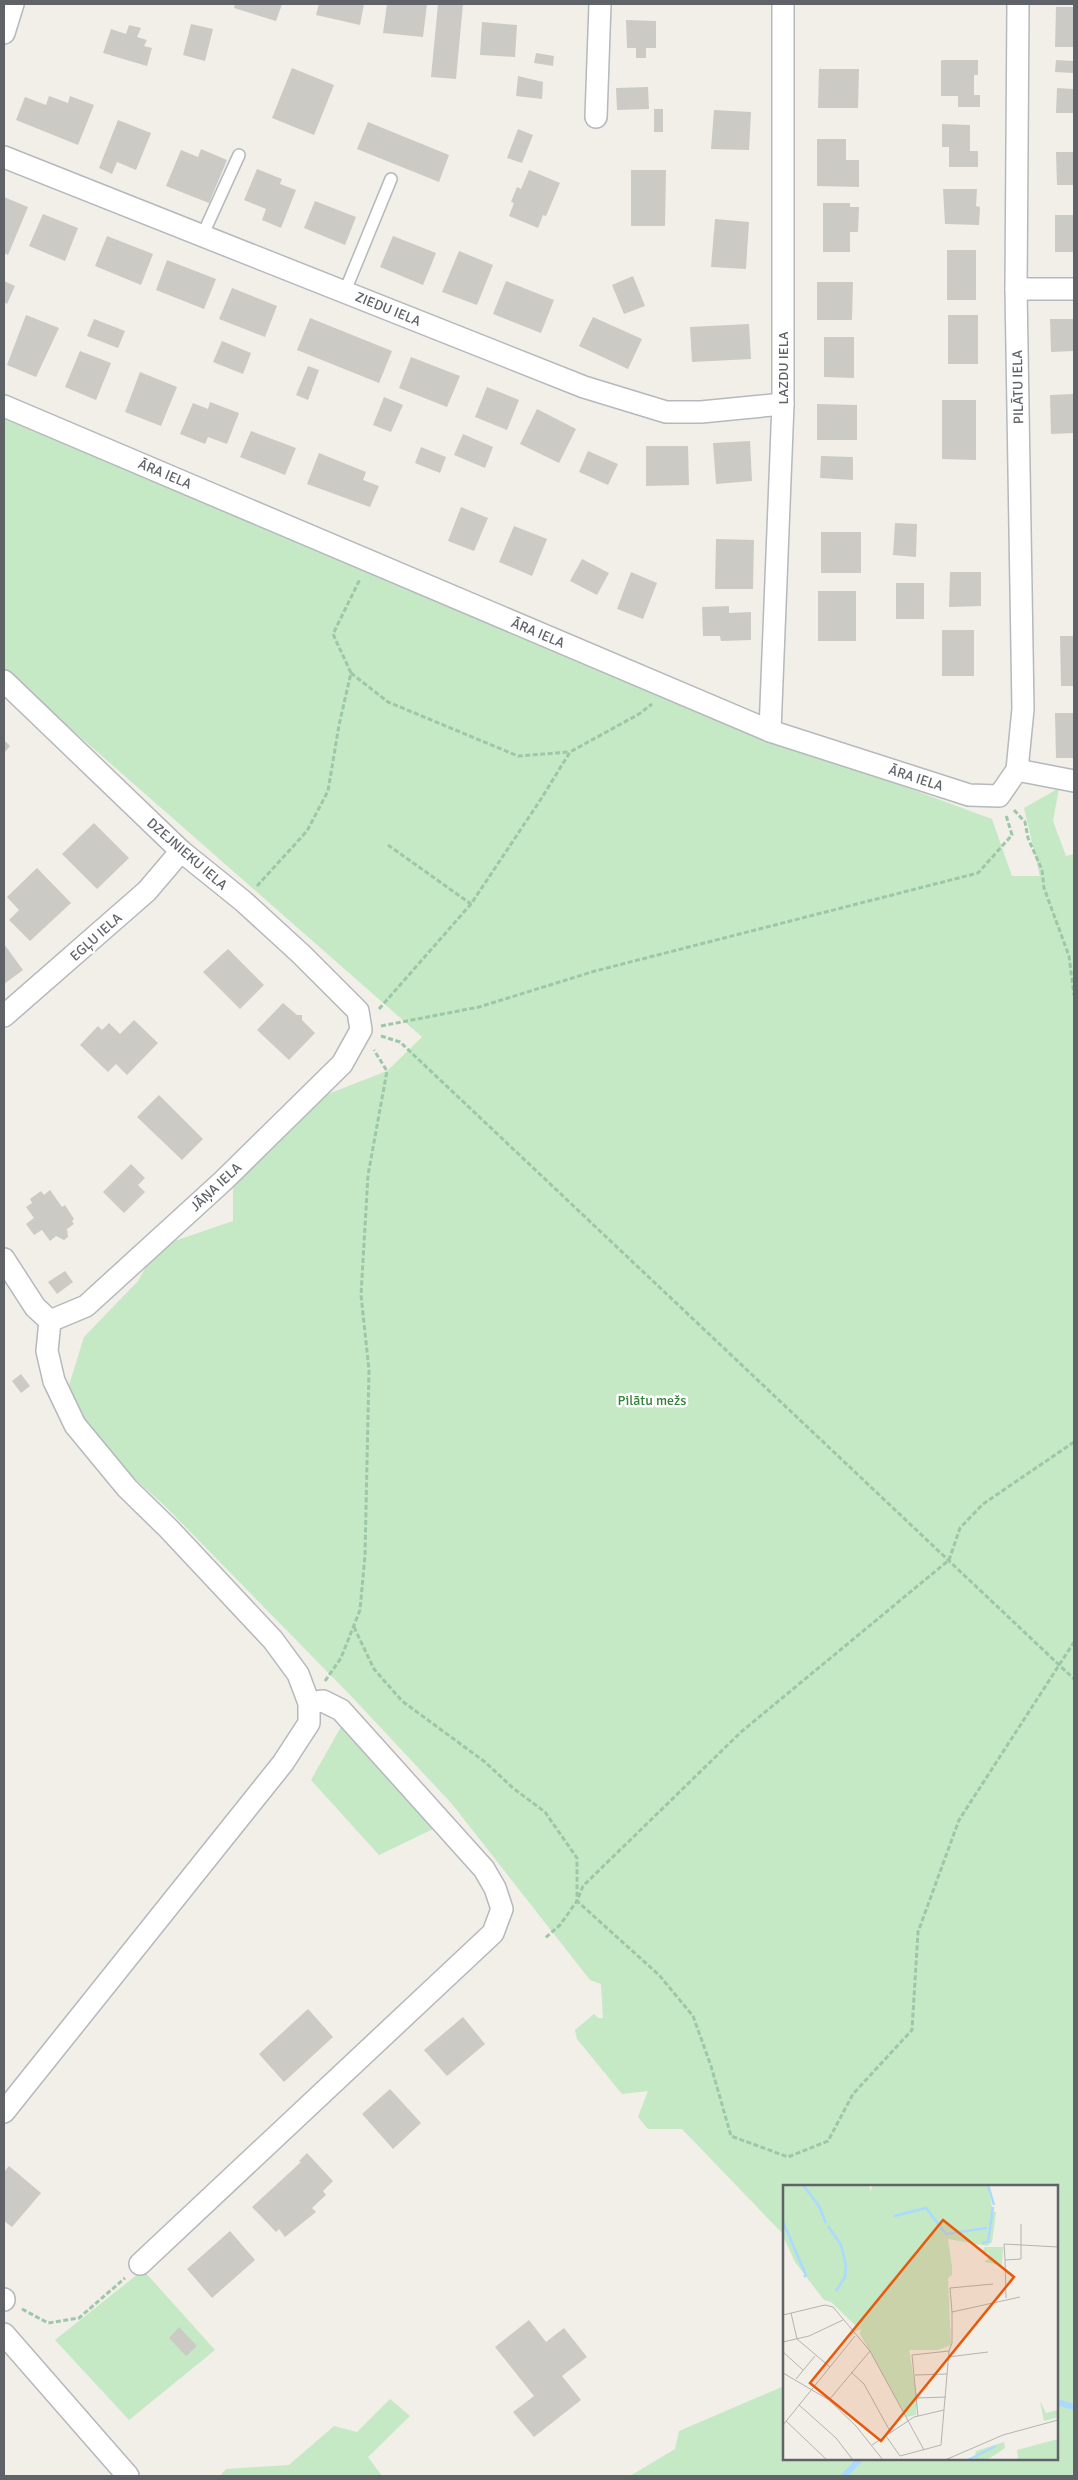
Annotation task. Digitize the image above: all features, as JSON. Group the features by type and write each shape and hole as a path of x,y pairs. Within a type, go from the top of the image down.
{"street":[{"path":"4,33 13,4"},
{"path":"596,118 600,4"},
{"name":"LAZDU IELA","path":"770,731 783,404 783,4"},
{"name":"PILĀTU IELA","path":"1017,770 1023,709 1016,290 1018,4"},
{"name":"ZIEDU IELA","path":"4,157 203,234 584,387 666,412 702,412 783,404"},
{"path":"1016,290 1074,289"},
{"name":"ĀRA IELA","path":"4,406 770,731 969,795 999,796"},
{"name":"DZEJNIEKU IELA","path":"4,681 181,851 243,901 301,954 358,1011 361,1030"},
{"path":"999,796 1017,770 1074,781"},
{"name":"EGĻU IELA","path":"4,1016 148,891 181,851"},
{"name":"JĀŅA IELA","path":"50,1321 86,1306 223,1181 342,1064 361,1030"},
{"path":"4,1261 35,1307 50,1321 48,1351 54,1381 76,1424 127,1488 169,1529 272,1640 298,1674 309,1703 309,1723 283,1763 4,2112"},
{"path":"140,2264 493,1933 502,1909 495,1888 484,1869 342,1710 324,1702 309,1703"},
{"path":"4,2334 128,2476"}],"lane":[{"path":"203,234 239,155"},
{"path":"345,291 390,179"}],"path":[{"path":"369,561 333,634 351,672 388,702 518,756 570,752 639,714 672,689"},
{"path":"243,901 307,831 328,791 339,725 351,672"},
{"path":"361,1030 471,904 570,752"},
{"path":"999,796 1025,822 1028,838 1042,870 1044,888 1069,956 1074,995"},
{"path":"361,1030 479,1007 596,971 978,873 1012,835 999,796"},
{"path":"388,845 471,904"},
{"path":"361,1030 400,1042 1074,1679"},
{"path":"309,1703 341,1658 360,1610 365,1527 369,1370 361,1294 367,1185 387,1071 361,1030"},
{"path":"544,1940 560,1925 577,1901 584,1886 740,1732 949,1560 960,1528 983,1504 1074,1442"},
{"path":"354,1626 374,1669 402,1700 485,1762 513,1788 545,1812 577,1858 577,1901 659,1975 693,2016 711,2066 731,2136 788,2157 828,2141 853,2094 912,2030 918,1932 959,1820 1074,1642"},
{"path":"4,2299 48,2323 79,2318 140,2264"}],"green space":[{"name":"Pilātu mežs","path":"4,419 764,735 992,819 1012,876 1040,876 1024,808 1059,788 1053,821 1066,856 1074,854 1074,2476 630,2476 675,2449 679,2431 783,2386 783,2460 1058,2460 1058,2185 783,2185 783,2234 682,2129 648,2129 638,2117 648,2091 622,2094 577,2039 575,2030 594,2014 598,2018 603,2018 601,1984 590,1980 452,1804 353,1698 166,1507 112,1458 66,1395 84,1337 138,1281 157,1247 233,1221 233,1179 305,1103 387,1071 422,1037 4,670"},
{"path":"342,1725 433,1829 379,1855 311,1780"},
{"path":"143,2270 215,2350 129,2420 55,2340"},
{"path":"390,2399 410,2416 368,2457 382,2476 220,2476 226,2469 289,2465 334,2426 357,2432"}],"building":[{"path":"235,4 282,4 276,21 234,8"},
{"path":"319,4 364,4 360,25 316,15"},
{"path":"387,4 427,4 423,37 383,33"},
{"path":"438,4 463,4 456,79 431,77"},
{"path":"1056,7 1074,7 1074,47 1055,47"},
{"path":"626,20 656,21 656,48 646,48 646,58 636,58 636,48 627,48"},
{"path":"482,22 517,25 515,57 480,55"},
{"path":"191,24 213,29 205,61 183,55"},
{"path":"129,25 141,28 137,37 147,40 144,46 152,48 147,66 103,53 111,29 126,34"},
{"path":"536,53 554,56 553,66 534,63"},
{"path":"978,60 978,75 974,75 974,95 980,95 980,107 958,107 958,96 941,96 941,61"},
{"path":"1056,60 1074,61 1074,73 1055,72"},
{"path":"292,68 334,85 314,135 272,118"},
{"path":"819,69 859,69 858,108 818,108"},
{"path":"518,76 543,82 542,99 516,96"},
{"path":"648,87 649,109 617,110 616,88"},
{"path":"1057,88 1074,89 1074,113 1056,113"},
{"path":"49,96 68,103 70,96 94,105 78,145 16,120 25,97 46,105"},
{"path":"654,109 663,109 663,132 654,132"},
{"path":"714,110 751,112 749,150 711,149"},
{"path":"118,120 151,133 136,170 117,162 112,174 99,168"},
{"path":"368,122 449,155 439,182 357,149"},
{"path":"942,124 970,125 970,151 978,151 978,167 949,167 949,147 942,147"},
{"path":"518,129 533,135 522,163 507,158"},
{"path":"817,139 846,139 846,160 859,160 859,187 817,186"},
{"path":"201,149 227,160 209,203 166,186 181,150 198,157"},
{"path":"1056,152 1074,152 1074,185 1057,185"},
{"path":"257,169 282,179 280,184 296,190 281,228 262,220 266,209 244,200"},
{"path":"529,170 560,183 546,216 543,215 538,228 509,216 514,203 511,202 517,187 521,189"},
{"path":"631,170 666,170 665,226 631,226"},
{"path":"943,189 977,189 976,206 980,207 979,225 945,224"},
{"path":"4,197 28,207 8,255 4,253"},
{"path":"315,201 356,217 345,245 304,228"},
{"path":"823,203 850,203 850,207 859,207 858,232 850,232 850,252 823,252"},
{"path":"43,214 78,228 65,261 29,246"},
{"path":"1055,215 1074,215 1074,252 1055,252"},
{"path":"715,219 749,222 746,269 711,267"},
{"path":"107,236 153,254 141,285 95,266"},
{"path":"393,236 436,253 423,285 380,267"},
{"path":"947,250 976,250 976,300 947,300"},
{"path":"459,251 493,265 477,305 442,292"},
{"path":"167,260 216,279 204,309 156,290"},
{"path":"633,276 645,306 624,314 612,285"},
{"path":"4,281 15,286 7,304 4,302"},
{"path":"506,281 554,300 541,333 493,314"},
{"path":"817,282 853,282 852,320 817,320"},
{"path":"232,288 277,306 265,337 219,319"},
{"path":"26,315 59,328 36,377 7,365"},
{"path":"948,315 978,315 978,364 948,364"},
{"path":"593,317 642,339 628,369 579,346"},
{"path":"310,318 392,351 379,383 297,350"},
{"path":"94,319 125,331 118,348 87,336"},
{"path":"1050,319 1074,319 1074,351 1051,352"},
{"path":"749,324 751,359 692,362 690,327"},
{"path":"824,337 854,337 854,378 824,377"},
{"path":"222,341 251,353 243,374 213,362"},
{"path":"80,351 111,363 96,400 65,387"},
{"path":"411,357 460,376 447,407 399,388"},
{"path":"308,366 319,370 308,400 296,395"},
{"path":"140,372 177,387 161,426 125,412"},
{"path":"487,387 519,400 507,430 475,417"},
{"path":"1074,394 1074,433 1051,434 1050,395"},
{"path":"384,397 403,405 391,432 373,425"},
{"path":"942,400 976,400 976,460 942,459"},
{"path":"210,402 239,413 227,444 208,437 205,444 180,434 193,403 208,409"},
{"path":"817,404 857,405 857,440 817,440"},
{"path":"537,409 576,429 559,463 520,444"},
{"path":"251,431 296,448 285,475 240,457"},
{"path":"463,434 493,447 485,468 454,455"},
{"path":"750,441 752,481 716,484 713,443"},
{"path":"646,446 688,446 689,485 646,486"},
{"path":"421,447 446,457 440,473 415,463"},
{"path":"588,451 618,464 608,485 579,472"},
{"path":"319,453 366,472 363,480 379,486 370,507 307,484"},
{"path":"821,456 853,457 853,480 820,478"},
{"path":"461,507 488,518 474,551 448,541"},
{"path":"895,523 917,524 916,557 893,555"},
{"path":"514,526 547,539 532,576 499,562"},
{"path":"821,532 861,532 861,573 821,573"},
{"path":"716,539 754,540 753,589 715,589"},
{"path":"582,559 609,573 597,595 570,581"},
{"path":"631,572 657,583 643,619 617,609"},
{"path":"950,572 981,572 981,606 949,607"},
{"path":"896,583 924,583 924,619 896,619"},
{"path":"818,591 856,591 856,641 818,641"},
{"path":"729,606 729,613 751,612 751,640 721,641 720,636 703,636 702,607"},
{"path":"942,630 974,630 974,676 942,676"},
{"path":"1060,636 1074,636 1074,686 1061,686"},
{"path":"1055,713 1074,713 1074,758 1056,758"},
{"path":"4,740 10,746 4,753"},
{"path":"94,823 129,858 97,889 62,854"},
{"path":"37,868 71,903 30,941 9,920 19,910 7,897"},
{"path":"4,944 23,970 4,984"},
{"path":"228,949 264,985 240,1009 203,972"},
{"path":"283,1003 297,1015 302,1015 302,1020 315,1033 289,1060 257,1030"},
{"path":"134,1020 158,1043 127,1075 116,1064 108,1072 80,1045 98,1026 102,1030 109,1023 120,1034"},
{"path":"159,1095 203,1139 182,1160 137,1117"},
{"path":"131,1164 145,1178 138,1185 145,1192 124,1213 103,1192"},
{"path":"50,1190 62,1207 65,1205 74,1219 72,1221 74,1224 67,1229 68,1237 64,1240 56,1236 50,1241 42,1230 34,1235 26,1224 34,1218 26,1207 32,1203 30,1199 41,1191 44,1195"},
{"path":"65,1271 73,1282 57,1294 48,1282"},
{"path":"21,1374 30,1386 21,1393 12,1381"},
{"path":"308,2009 333,2037 284,2082 259,2054"},
{"path":"463,2017 485,2044 447,2076 424,2050"},
{"path":"390,2089 421,2123 393,2149 362,2114"},
{"path":"307,2153 333,2181 323,2191 326,2195 312,2208 316,2212 285,2237 279,2229 276,2232 252,2207 301,2162 299,2161"},
{"path":"9,2166 41,2193 12,2227 4,2221 4,2172"},
{"path":"230,2231 255,2260 212,2298 187,2269"},
{"path":"529,2320 546,2342 564,2328 587,2357 562,2376 581,2400 534,2437 513,2412 534,2396 495,2347"},
{"path":"179,2327 197,2346 186,2356 169,2338"}],"waterway":[{"path":"1058,2402 1074,2407"},
{"path":"844,2476 859,2460"}]}
